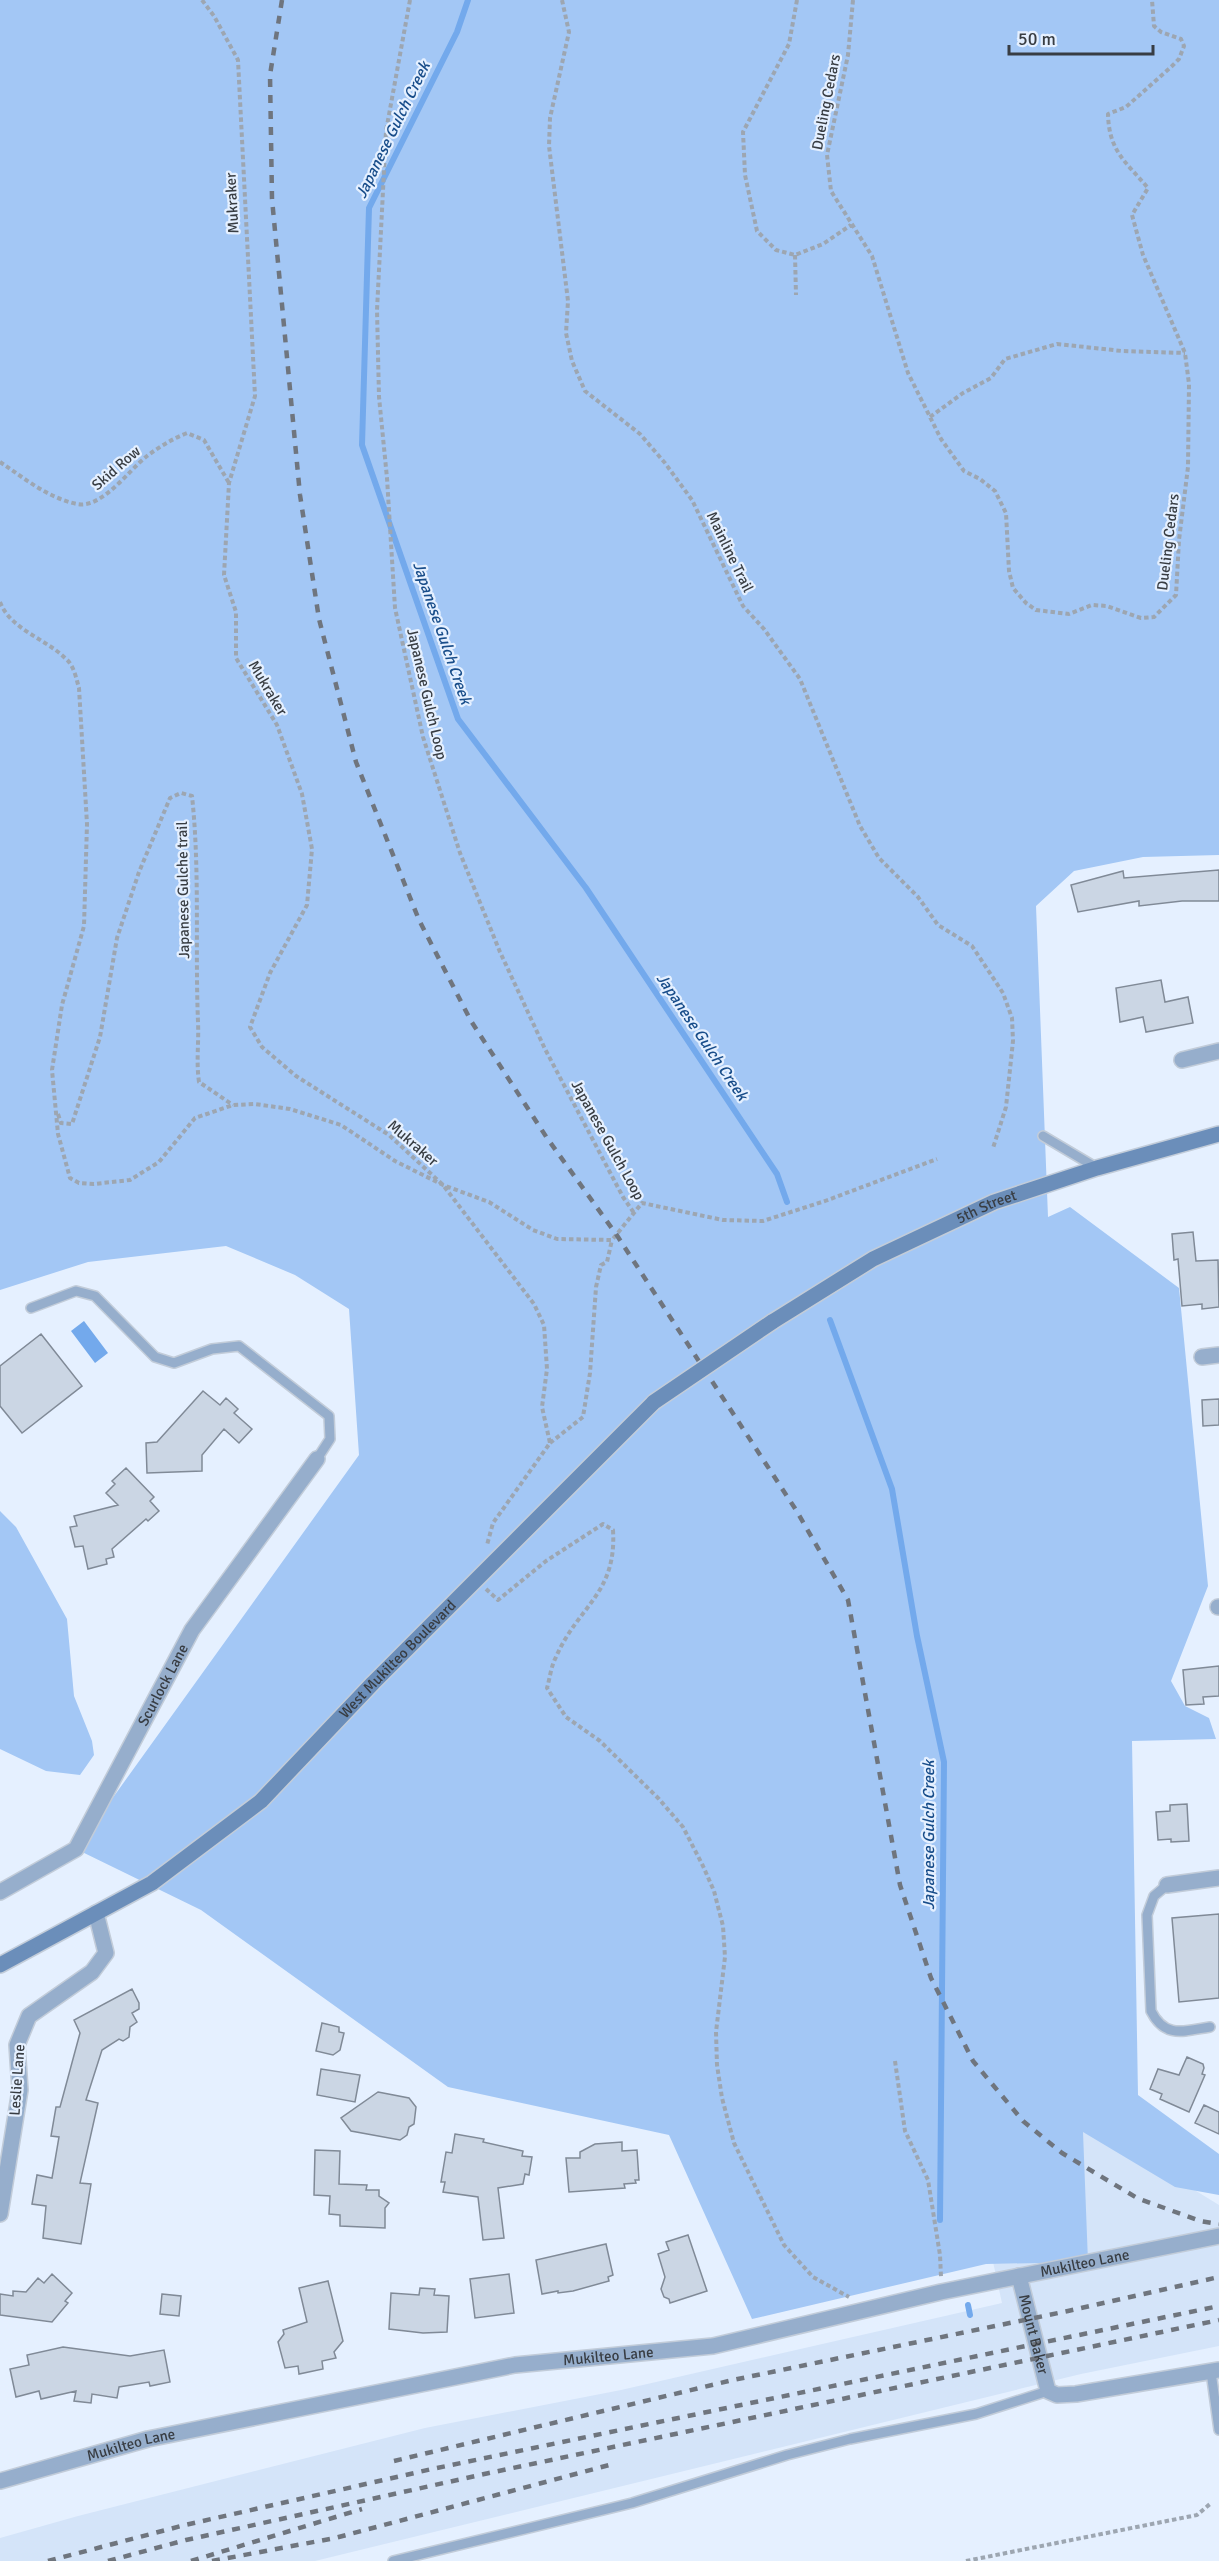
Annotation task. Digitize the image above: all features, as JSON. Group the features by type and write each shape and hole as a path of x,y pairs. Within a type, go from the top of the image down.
{"main road":[{"name":"5th Street","path":"772,1322 873,1259 984,1207 1097,1168 1219,1134"},
{"name":"West Mukilteo Boulevard","path":"0,1965 152,1883 261,1801 373,1683 654,1402 772,1322"}],"street":[{"path":"1182,1060 1219,1051"},
{"path":"1202,1357 1219,1355"},
{"name":"Scurlock Lane","path":"0,1892 76,1850 192,1630 317,1459"},
{"path":"1167,1885 1219,1878"},
{"name":"Leslie Lane","path":"0,2214 20,2090 17,2045 29,2016 92,1972 106,1953 96,1913"},
{"name":"Mukilteo Lane","path":"0,2481 148,2439 515,2365 713,2346 941,2292 1219,2236"},
{"name":"Mount Baker","path":"1019,2276 1048,2391"},
{"path":"1048,2391 1057,2395 1076,2394 1215,2371"}],"lane":[{"path":"1042,1136 1097,1168"},
{"path":"31,1308 76,1291 95,1296 155,1357 174,1363 212,1349 239,1346 329,1416 330,1439 317,1459"},
{"path":"1167,1885 1154,1896 1147,1915 1151,2011 1157,2023 1174,2032 1210,2027"},
{"path":"1215,2371 1219,2430"},
{"path":"393,2561 632,2503 787,2455 850,2439 976,2414 1048,2391"}],"path":[{"name":"Mukraker","path":"202,0 214,15 238,60 255,396 229,483 224,575 236,612 236,658 277,724 302,794 312,849 307,905 270,973 250,1027 262,1047 296,1076 389,1135 443,1185"},
{"name":"Japanese Gulch Loop","path":"410,0 386,131 377,310 379,397 387,478 395,608 423,737 460,853 500,952 545,1049 623,1197 634,1213 612,1240 607,1262 601,1265 596,1287 590,1373 582,1417 550,1443 493,1523 485,1552"},
{"name":"Mainline Trail","path":"562,0 569,32 550,118 549,146 568,301 566,333 572,361 585,391 640,434 692,500 743,606 764,629 800,679 860,826 879,858 918,897 938,925 972,946 1003,993 1012,1018 1013,1041 1006,1107 993,1148"},
{"path":"797,0 789,44 743,132 742,152 745,175 757,231 776,250 795,255 823,244 851,225"},
{"name":"Dueling Cedars","path":"853,0 848,55 827,155 831,191 872,256 908,373 941,439 964,471 980,479 995,491 1006,513 1009,571 1013,588 1026,603 1036,610 1069,614 1092,605 1107,606 1141,618 1154,617 1176,596 1179,540 1188,467 1189,384 1185,353 1143,255 1132,216 1148,188 1115,151 1108,133 1108,114 1126,107 1172,66 1179,59 1184,46 1181,39 1161,32 1154,26 1152,0"},
{"path":"795,255 796,295"},
{"path":"930,417 963,393 991,378 1005,358 1057,344 1122,351 1185,353"},
{"name":"Skid Row","path":"0,462 53,496 79,505 95,502 146,457 171,439 186,433 204,440 229,483"},
{"path":"0,602 4,612 67,658 74,670 79,688 87,824 84,926 62,1005 52,1070 62,1152 70,1178 79,1183 94,1184 130,1180 159,1162 195,1118 233,1105 255,1104 290,1110 341,1125 395,1161 443,1185 489,1202 533,1230 557,1239 612,1240"},
{"name":"Japanese Gulche trail","path":"56,1108 61,1123 72,1124 100,1037 117,938 139,872 170,798 181,793 192,796 197,844 196,930 199,1039 196,1062 199,1082 233,1105"},
{"path":"634,1213 642,1203 723,1220 763,1221 937,1160"},
{"path":"443,1185 534,1304 544,1326 548,1369 542,1407 550,1443"},
{"path":"477,1581 498,1600 546,1561 603,1524 613,1530 614,1549 604,1585 566,1638 555,1658 547,1688 566,1717 600,1740 659,1799 683,1827 714,1891 723,1926 725,1957 716,2032 717,2054 722,2098 734,2143 784,2246 813,2277 871,2310"},
{"path":"895,2061 905,2131 928,2180 940,2255 941,2292"},
{"path":"966,2561 1197,2515 1210,2504"}],"shaded area":[{"path":"0,0 1219,0 1219,855 1143,857 1074,871 1036,906 1048,1217 1070,1207 1179,1288 1208,1586 1171,1681 1185,1706 1209,1718 1216,1739 1132,1741 1138,2095 1219,2154 1219,2195 1175,2187 1083,2132 1088,2262 986,2264 752,2319 669,2135 448,2087 201,1910 76,1849 359,1455 349,1309 295,1275 226,1246 88,1262 0,1290"},
{"path":"84,1321 108,1353 95,1363 71,1331"},
{"path":"0,1511 16,1527 67,1619 74,1696 92,1741 94,1755 80,1775 46,1771 0,1749"},
{"path":"1077,2118 1219,2205 1219,2346 1081,2374 315,2561 0,2561 0,2538 78,2516 425,2428 621,2390 1002,2303 979,2198"}],"pier":[{"path":"1219,2517 1219,2555 1187,2561 1110,2561 1112,2558 1178,2541 1187,2530 1192,2529 1192,2525"}],"building":[{"path":"1219,870 1219,901 1182,901 1139,906 1139,901 1078,912 1071,885 1123,871 1124,878"},
{"path":"1161,980 1165,1002 1188,997 1193,1023 1146,1032 1143,1017 1120,1022 1116,988"},
{"path":"1193,1232 1196,1261 1218,1260 1219,1307 1202,1309 1202,1304 1182,1306 1178,1259 1174,1260 1172,1234"},
{"path":"41,1334 82,1386 22,1433 0,1406 0,1366"},
{"path":"203,1391 220,1405 226,1398 238,1409 234,1413 252,1429 239,1443 224,1429 202,1455 202,1471 147,1473 146,1443 157,1442"},
{"path":"1219,1399 1219,1425 1203,1426 1202,1400"},
{"path":"126,1468 154,1497 150,1501 159,1511 148,1521 146,1519 112,1549 114,1557 106,1559 107,1564 88,1569 83,1546 75,1547 70,1527 77,1526 74,1516 118,1505 106,1493 115,1484 112,1481"},
{"path":"1219,1666 1219,1696 1203,1697 1204,1704 1186,1705 1183,1670"},
{"path":"1187,1804 1189,1841 1158,1840 1156,1812 1170,1811 1170,1805"},
{"path":"1219,1914 1219,1998 1179,2002 1172,1918"},
{"path":"132,1989 139,2003 139,2009 132,2013 137,2022 130,2027 129,2037 123,2041 119,2039 102,2050 86,2100 98,2103 80,2183 91,2184 81,2244 43,2238 46,2206 32,2204 37,2175 52,2178 59,2137 51,2136 56,2107 60,2107 80,2033 74,2020"},
{"path":"322,2023 339,2027 339,2032 344,2033 340,2050 333,2055 316,2051"},
{"path":"1187,2057 1203,2064 1202,2074 1205,2075 1189,2112 1160,2099 1162,2094 1150,2089 1158,2069 1179,2075"},
{"path":"321,2069 360,2075 355,2102 317,2095"},
{"path":"378,2092 409,2098 416,2107 414,2124 409,2127 407,2135 400,2140 351,2131 341,2118"},
{"path":"1204,2105 1219,2112 1219,2134 1195,2123"},
{"path":"455,2134 484,2139 483,2142 523,2151 522,2156 532,2157 529,2175 525,2174 523,2184 498,2188 504,2238 483,2240 478,2197 443,2192 445,2182 441,2182 446,2152 452,2153"},
{"path":"622,2142 622,2151 637,2150 639,2180 635,2180 636,2183 624,2184 625,2188 569,2192 566,2158 580,2158 580,2152 595,2144"},
{"path":"315,2150 340,2151 339,2184 367,2185 366,2190 379,2190 379,2196 389,2203 385,2208 385,2228 340,2226 340,2215 329,2214 330,2196 314,2195"},
{"path":"688,2235 707,2291 670,2303 669,2299 664,2297 661,2289 665,2277 658,2254 669,2250 666,2242"},
{"path":"606,2244 613,2275 608,2277 609,2281 573,2291 542,2294 536,2260"},
{"path":"52,2274 72,2293 65,2301 68,2303 52,2322 0,2315 0,2294 13,2296 13,2291 26,2292 38,2278 44,2283"},
{"path":"509,2274 514,2313 475,2318 470,2279"},
{"path":"328,2281 343,2341 334,2352 336,2358 322,2361 323,2369 299,2374 298,2366 285,2368 278,2342 284,2334 283,2330 307,2322 299,2288"},
{"path":"420,2288 435,2289 434,2295 449,2296 447,2332 423,2333 389,2329 391,2293 419,2295"},
{"path":"162,2294 181,2296 179,2316 160,2314"},
{"path":"63,2347 130,2356 164,2350 170,2382 150,2386 149,2382 119,2387 117,2398 92,2394 91,2403 74,2401 76,2391 41,2399 39,2391 16,2397 10,2369 29,2365 27,2355"}],"waterway":[{"name":"Japanese Gulch Creek","path":"468,0 457,32 369,208 362,445 458,719 586,888 777,1174 787,1202"},
{"name":"Japanese Gulch Creek","path":"830,1320 892,1489 917,1636 944,1762 940,2220"},
{"name":"Japanese Gulch Creek","path":"968,2305 970,2315"}],"railway":[{"path":"282,0 270,75 272,199 300,495 319,619 356,762 419,920 471,1021 547,1138 616,1234 796,1510 848,1600 900,1885 931,1978 973,2061 1023,2121 1062,2153 1137,2198 1200,2221 1219,2224"},
{"path":"394,2461 733,2380 1068,2311 1219,2277"},
{"path":"48,2561 185,2525 432,2469 1219,2306"},
{"path":"108,2561 186,2540 489,2473 1219,2320"},
{"path":"212,2561 335,2538 613,2464"},
{"path":"191,2561 362,2509"}]}
